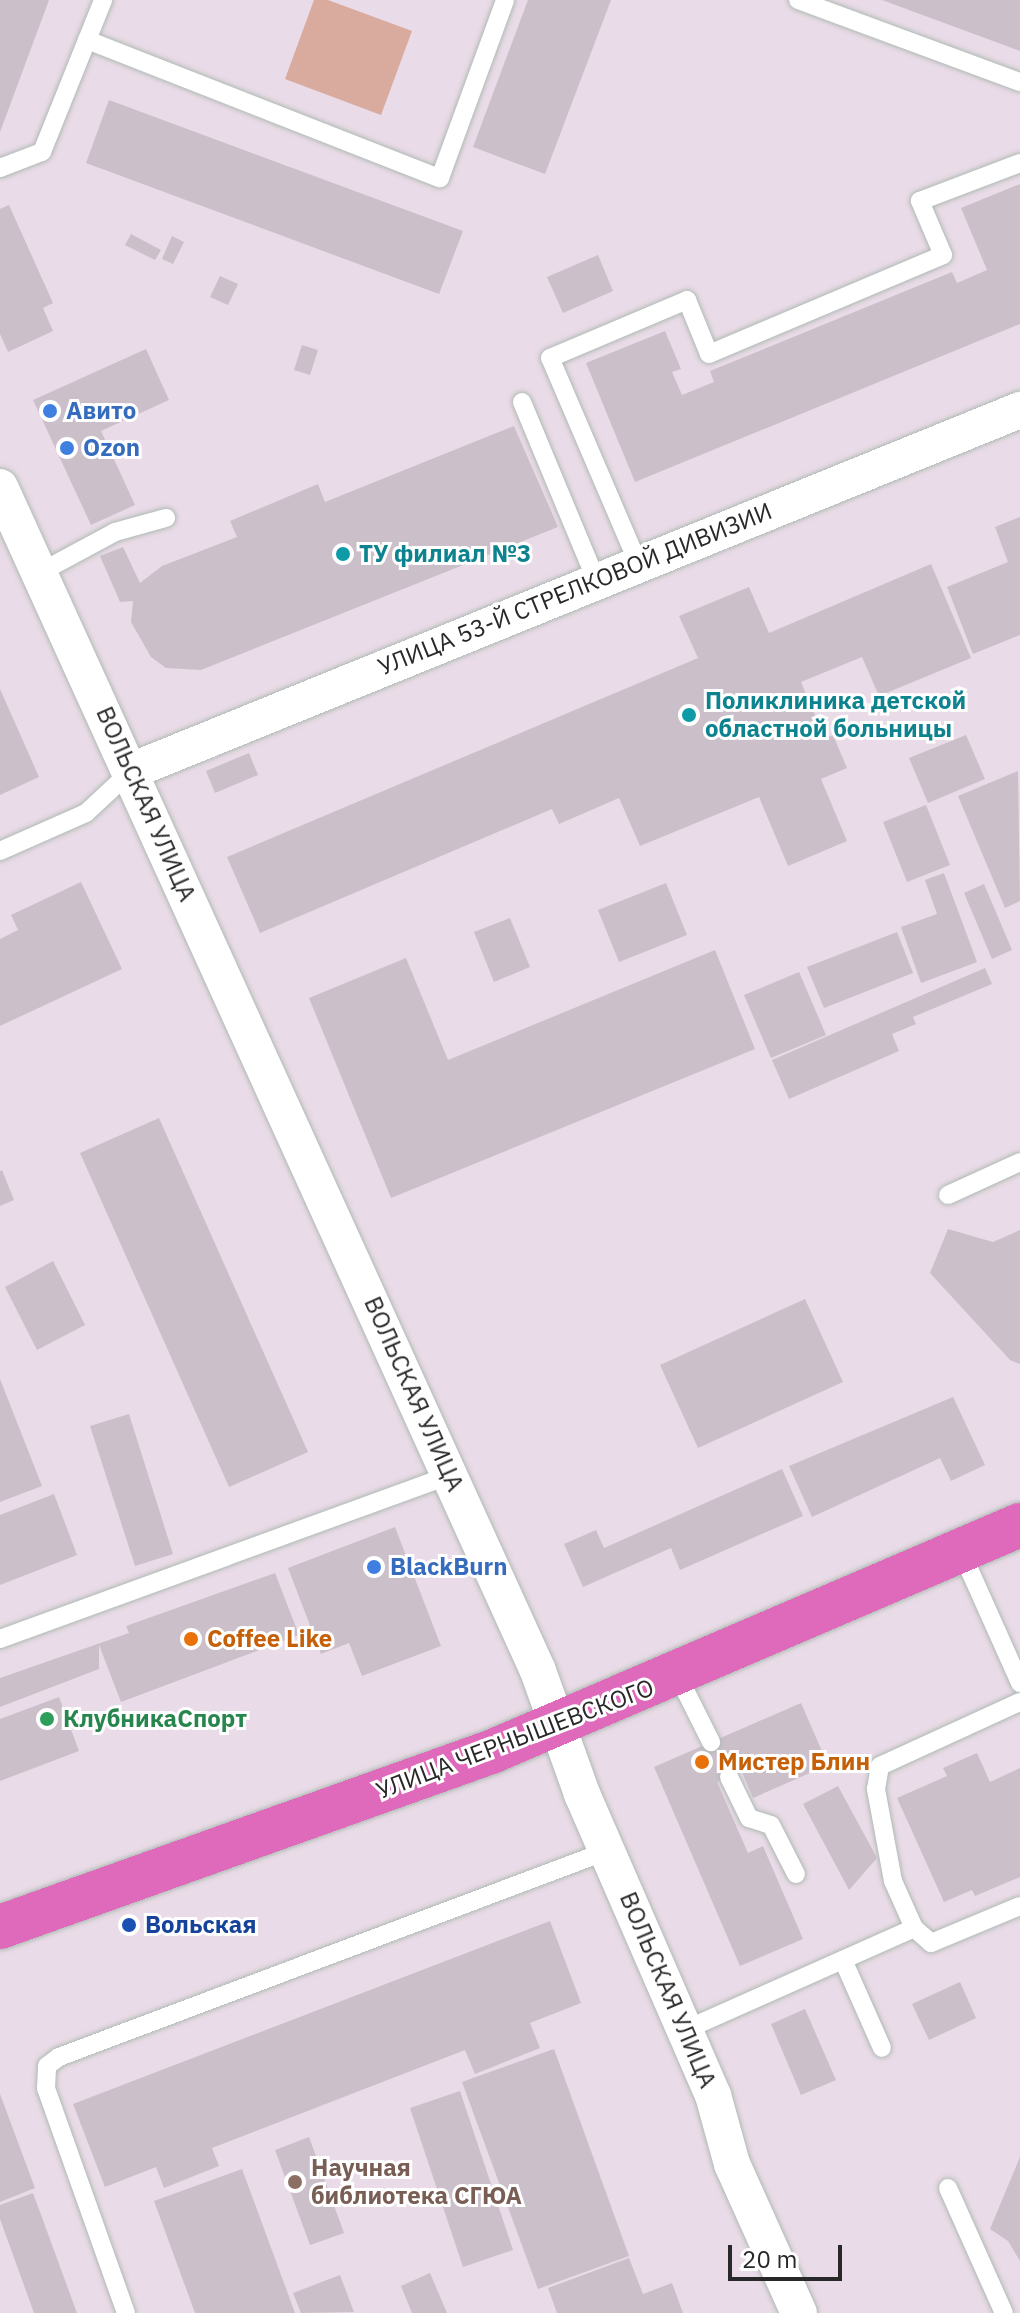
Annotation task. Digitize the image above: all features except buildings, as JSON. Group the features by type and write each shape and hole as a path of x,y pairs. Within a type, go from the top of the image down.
{"main road":[{"name":"УЛИЦА ЧЕРНЫШЕВСКОГО","path":"0,1927 559,1725 678,1676 1020,1525"}],"street":[{"name":"УЛИЦА 53-Й СТРЕЛКОВОЙ ДИВИЗИИ","path":"131,771 1020,410"},
{"name":"ВОЛЬСКАЯ УЛИЦА","path":"0,487 451,1475 559,1725 582,1794 609,1850 713,2095 732,2164 799,2313"}],"lane":[{"path":"0,168 42,152 103,0"},
{"path":"87,40 440,178 505,0"},
{"path":"798,0 1020,82"},
{"path":"638,563 550,358 687,300 709,354 943,255 920,201 1020,163"},
{"path":"522,402 596,580"},
{"path":"39,573 115,532 166,518"},
{"path":"0,851 86,813 131,771"},
{"path":"948,1195 1020,1162"},
{"path":"0,1639 451,1475"},
{"path":"961,1551 1020,1683"},
{"path":"678,1676 711,1742"},
{"path":"1020,1702 880,1766 876,1789 893,1881 914,1928 931,1943 1020,1906"},
{"path":"729,1777 749,1818 771,1825 796,1874"},
{"path":"126,2313 46,2088 47,2066 59,2057 609,1850"},
{"path":"685,2030 914,1928"},
{"path":"843,1960 882,2048"},
{"path":"948,2188 1004,2313"}],"shaded area":[{"path":"314,0 328,0 412,31 381,115 285,79"}],"place":[{"name":"Авито","path":"50,411"},
{"name":"Ozon","path":"67,448"},
{"name":"ТУ филиал №3","path":"343,554"},
{"name":"Поликлиника детской областной больницы","path":"689,715"},
{"name":"BlackBurn","path":"374,1567"},
{"name":"Coffee Like","path":"191,1639"},
{"name":"КлубникаСпорт","path":"47,1719"},
{"name":"Мистер Блин","path":"702,1762"},
{"name":"Вольская","path":"129,1925"},
{"name":"Научная библиотека СГЮА","path":"295,2182"}]}
